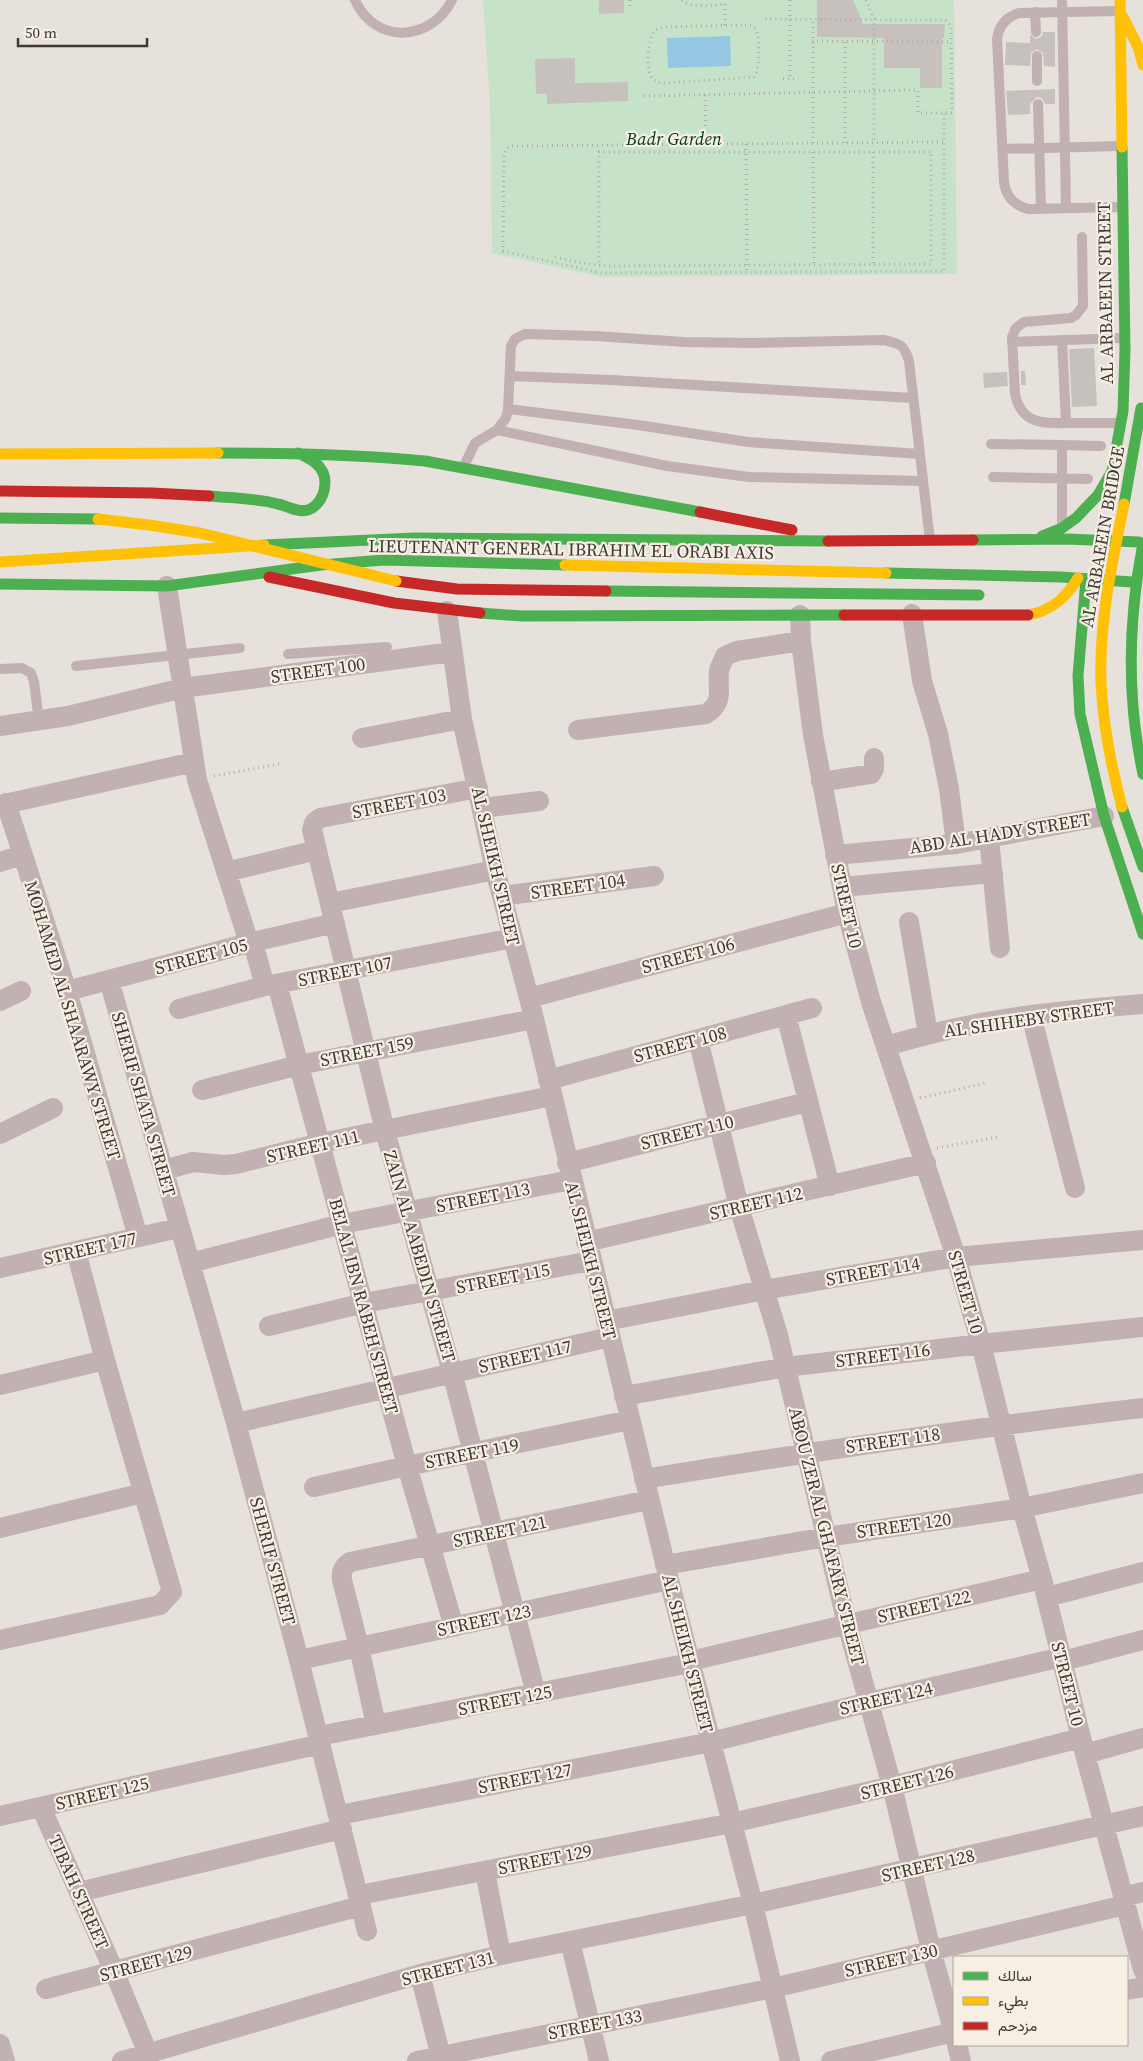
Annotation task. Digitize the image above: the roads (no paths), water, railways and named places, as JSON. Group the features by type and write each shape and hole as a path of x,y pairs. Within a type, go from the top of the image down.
{"main road":[{"path":"1120,6 1133,34 1143,65"},
{"name":"AL ARBAEEIN STREET","path":"1028,540 1062,528 1090,506 1106,483 1112,470 1121,423 1125,380 1125,338 1120,6"},
{"name":"AL ARBAEEIN BRIDGE","path":"1141,403 1129,482 1111,570 1101,642 1101,688 1103,719 1111,763 1122,807 1143,867"},
{"path":"0,491 152,492 254,499 305,511 320,500 324,494 325,478 318,465 298,453"},
{"path":"0,454 298,453 386,457 463,468 633,501 738,518 837,541"},
{"path":"1112,470 1139,483"},
{"path":"152,492 162,511 165,531 159,553"},
{"path":"0,518 98,519 166,527 200,533 314,563 396,581 457,589 991,596"},
{"name":"LIEUTENANT GENERAL IBRAHIM EL ORABI AXIS","path":"0,562 306,542 405,539 837,541 1086,539 1143,542"},
{"path":"1143,542 1133,604 1130,656 1132,709 1143,774"},
{"name":"LIEUTENANT GENERAL IBRAHIM EL ORABI AXIS","path":"0,584 167,586 321,565 384,560 1061,577 1143,582"},
{"path":"255,574 350,595 447,611 522,616 1037,613 1063,599 1082,578"},
{"path":"1044,588 1061,577"},
{"path":"1082,578 1079,694 1084,735 1104,816 1143,934"},
{"path":"1079,694 1090,676 1099,669 1117,664 1130,664 1143,669"}],"street":[{"name":"BELAL IBN RABEH STREET","path":"167,586 195,771 226,872 251,943 271,985 299,1065 407,1466 454,1627"},
{"name":"AL SHEIKH STREET","path":"447,611 462,719 495,870 529,998 644,1479 753,1904 790,2061"},
{"path":"912,614 922,681 938,734 949,789 956,844"},
{"name":"STREET 10","path":"800,615 806,688 821,782 847,913 871,1002 924,1157 981,1344 1022,1508 1045,1588 1083,1746 1142,1963"},
{"path":"578,730 706,714 714,708 719,698 719,670 725,656 737,650 801,641"},
{"name":"STREET 100","path":"0,726 68,716 183,688 348,658 452,652"},
{"path":"362,738 462,719"},
{"path":"821,782 871,774 874,769 874,758"},
{"path":"3,804 195,771"},
{"name":"STREET 103","path":"320,818 480,798 540,801"},
{"name":"MOHAMED AL SHAARAWY STREET","path":"3,804 67,991 138,1237"},
{"name":"ABD AL HADY STREET","path":"835,856 956,844 1104,816"},
{"name":"ZAIN AL AABEDIN STREET","path":"320,818 314,823 312,830 365,1052 452,1372 536,1694"},
{"path":"989,838 1000,948"},
{"path":"226,872 317,850"},
{"path":"0,862 22,855"},
{"path":"330,902 495,870"},
{"path":"842,887 992,873"},
{"name":"STREET 104","path":"502,896 654,876"},
{"name":"STREET 106","path":"529,998 847,913"},
{"path":"909,922 928,1034"},
{"name":"STREET 105","path":"67,991 335,923"},
{"name":"STREET 107","path":"179,1009 271,985 513,938"},
{"name":"SHERIF SHATA STREET","path":"109,980 179,1228"},
{"path":"0,1001 21,991"},
{"name":"AL SHIHEBY STREET","path":"886,1046 928,1034 1031,1015 1143,1004"},
{"name":"STREET 108","path":"550,1088 698,1039 812,1008"},
{"path":"786,1015 830,1186"},
{"path":"1031,1015 1075,1188"},
{"name":"STREET 159","path":"202,1090 299,1065 534,1019"},
{"name":"ABOU ZER AL GHAFARY STREET","path":"698,1039 739,1207 786,1367 847,1624 892,1786 931,1950 953,2028"},
{"name":"STREET 111","path":"164,1170 193,1162 224,1165 236,1164 321,1143 385,1131 550,1088"},
{"name":"STREET 110","path":"569,1171 720,1124 807,1102"},
{"path":"0,1134 53,1108"},
{"name":"STREET 112","path":"589,1252 739,1207 830,1186 924,1157"},
{"name":"STREET 113","path":"190,1264 342,1224 407,1212 569,1171"},
{"name":"STREET 177","path":"0,1268 179,1228"},
{"name":"SHERIF STREET","path":"179,1228 236,1423 300,1660 360,1901"},
{"name":"STREET 114","path":"608,1329 764,1290 956,1257 1143,1240"},
{"path":"0,1640 160,1605 172,1592 105,1360 76,1251"},
{"name":"STREET 115","path":"269,1326 364,1303 429,1292 589,1252"},
{"name":"STREET 116","path":"624,1396 786,1367 1143,1327"},
{"name":"STREET 117","path":"236,1423 452,1372 608,1329"},
{"path":"0,1385 105,1360"},
{"name":"STREET 118","path":"644,1479 805,1452 1002,1424 1143,1408"},
{"name":"STREET 119","path":"314,1487 630,1420"},
{"name":"STREET 120","path":"667,1572 826,1537 1022,1508 1143,1483"},
{"path":"0,1528 143,1493"},
{"name":"STREET 121","path":"359,1647 341,1573 344,1566 350,1562 650,1500"},
{"name":"STREET 123","path":"300,1660 515,1614 667,1572"},
{"name":"STREET 122","path":"690,1662 847,1624 1143,1572"},
{"name":"STREET 124","path":"711,1742 869,1702 1143,1640"},
{"path":"359,1647 376,1725"},
{"name":"STREET 125","path":"0,1816 376,1725 690,1662"},
{"name":"STREET 126","path":"732,1822 1083,1746 1143,1738"},
{"name":"STREET 127","path":"79,1892 340,1822 711,1742"},
{"name":"TIBAH STREET","path":"41,1807 150,2057"},
{"name":"STREET 128","path":"753,1904 1143,1816"},
{"name":"STREET 129","path":"46,1989 360,1901 485,1871 732,1822"},
{"path":"485,1871 501,1955"},
{"name":"STREET 130","path":"773,1988 1124,1901 1143,1892"},
{"path":"360,1901 367,1931"},
{"name":"STREET 131","path":"122,2061 150,2057 420,1974 501,1955 753,1904"},
{"path":"570,1941 599,2061"},
{"path":"420,1974 441,2058"},
{"path":"1128,1990 1143,1986"},
{"name":"STREET 133","path":"417,2061 441,2058 590,2025 773,1988"},
{"path":"831,2061 953,2032"},
{"path":"0,2044 5,2061"},
{"path":"957,2046 961,2061"}],"lane":[{"path":"355,0 364,14 379,27 408,33 427,27 435,22 442,16 452,0"},
{"path":"1062,0 1066,208"},
{"path":"1120,6 1012,15 1002,23 998,33 1004,182 1008,197 1020,206 1041,209 1122,207"},
{"path":"1035,12 1036,32"},
{"path":"1037,56 1037,81"},
{"path":"1038,104 1041,209"},
{"path":"1002,148 1121,146"},
{"path":"1082,236 1084,300 1080,311 1066,319 1024,322 1016,328 1013,332 1012,342 1015,394 1019,408 1036,421 1043,423 1121,423"},
{"path":"463,468 475,444 497,430 506,418 511,346 515,339 525,334 713,342 884,340 897,343 906,348 910,361 912,398 930,541"},
{"path":"1012,342 1125,338"},
{"path":"1062,340 1066,423"},
{"path":"510,376 612,380 912,398"},
{"path":"508,410 638,425 748,442 920,454"},
{"path":"497,430 666,466 749,477 923,481"},
{"path":"991,444 1101,446"},
{"path":"1062,445 1062,528"},
{"path":"993,477 1088,479"},
{"path":"288,654 348,658 387,647"},
{"path":"76,666 240,648"},
{"path":"0,669 22,668 31,673 34,677 39,720"}],"water":[{"path":"730,36 731,66 668,68 667,38"}],"park label":[{"name":"Badr Garden","path":"674,138"}]}
